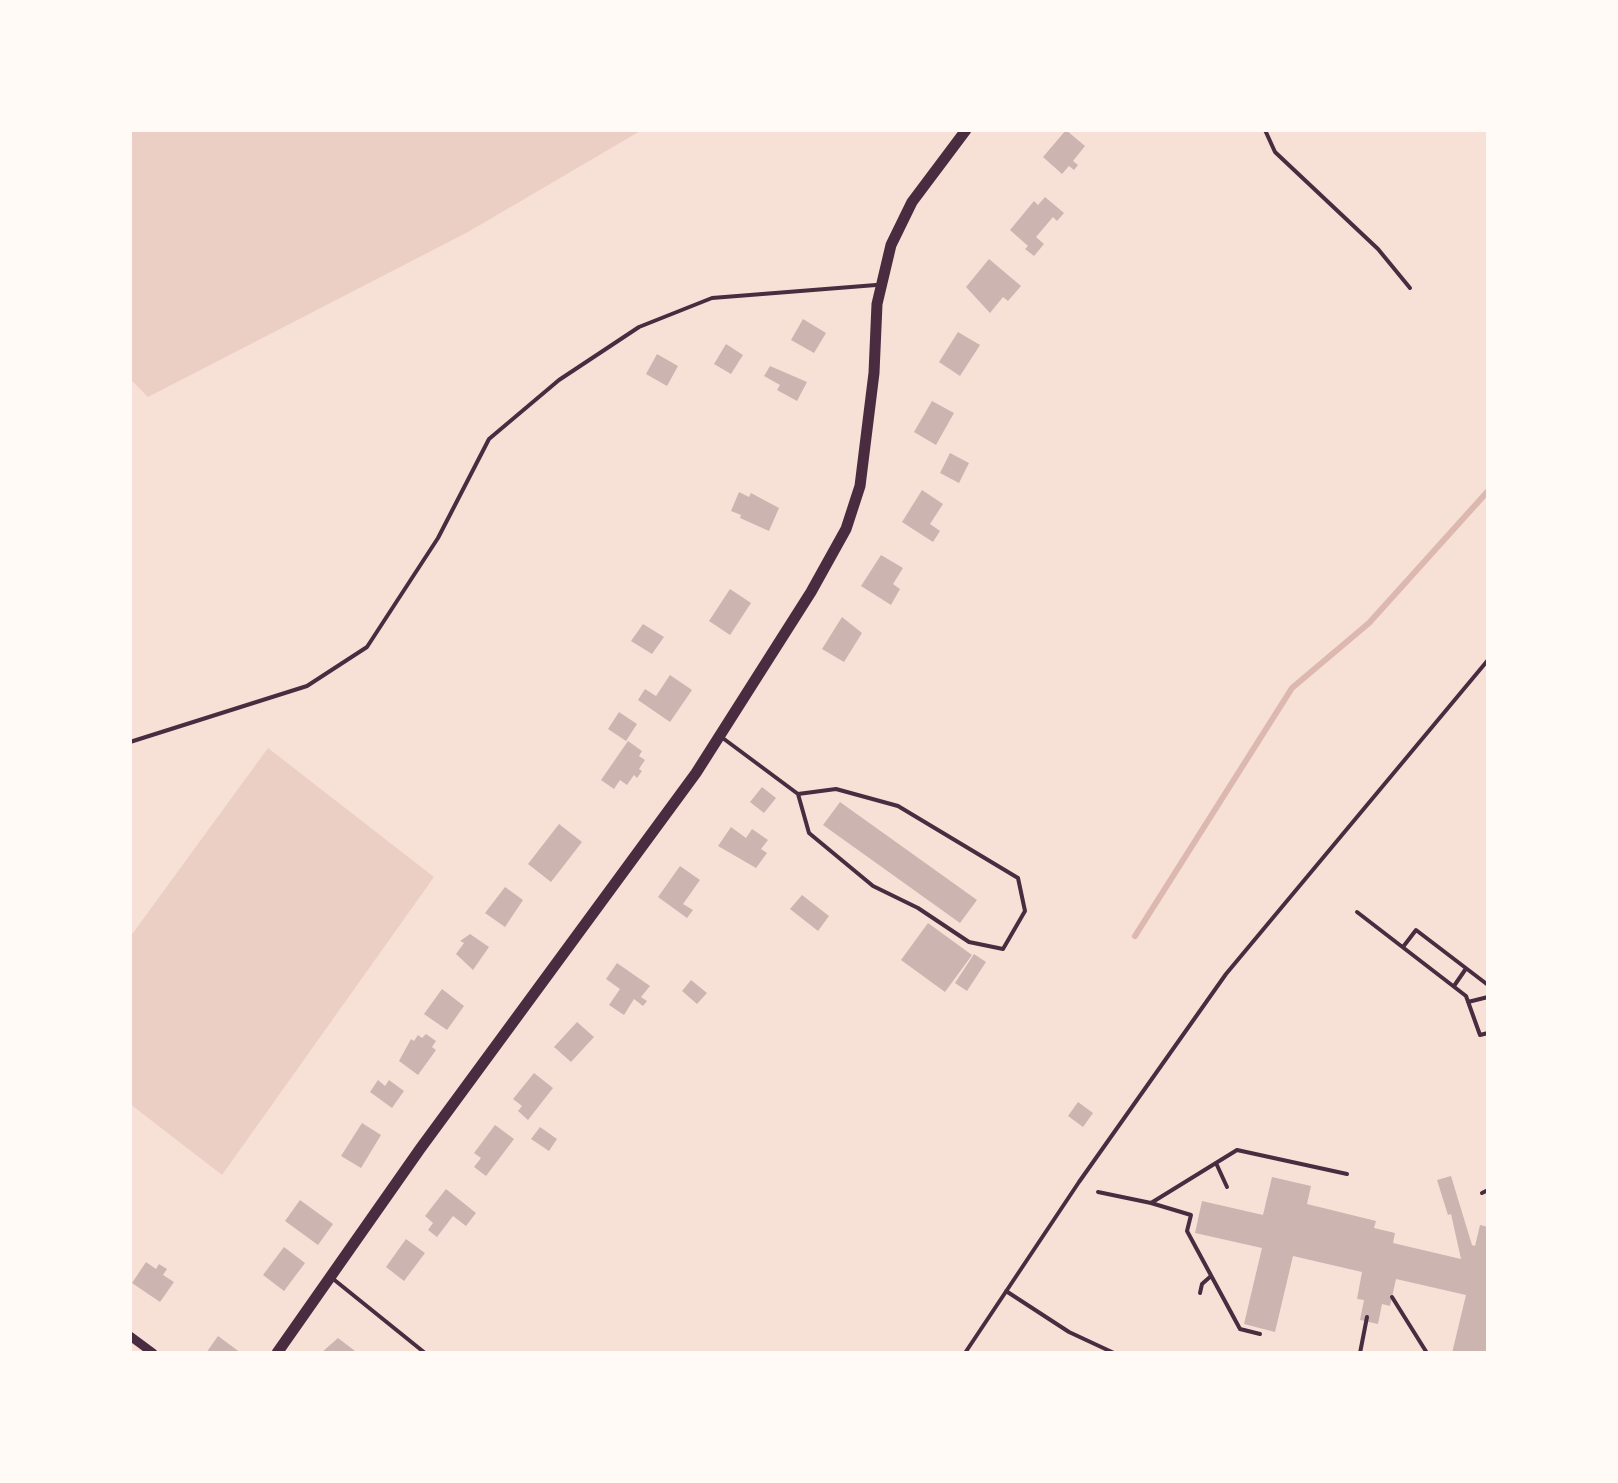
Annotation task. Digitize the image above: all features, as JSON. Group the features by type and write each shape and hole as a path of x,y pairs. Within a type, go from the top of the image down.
{"street":[{"path":"278,1353 720,736 811,592 855,507 869,419 881,285 902,218 966,130"},
{"path":"130,1336 153,1353"}],"lane":[{"path":"1265,130 1275,152 1378,249 1410,288"},
{"path":"130,742 306,686 367,647 438,538 489,439 558,380 639,327 712,298 881,285"},
{"path":"965,1353 1079,1182 1226,974 1488,660"},
{"path":"720,736 798,794 809,833 873,886 918,908 970,942 1003,949 1025,911 1018,878 898,806 836,789 798,794"},
{"path":"332,1278 426,1353"},
{"path":"1006,1291 1069,1332 1114,1353"}],"path":[{"path":"1357,912 1466,996 1480,1035 1488,1033"},
{"path":"1402,947 1416,930 1488,985"},
{"path":"1454,986 1466,968"},
{"path":"1468,1002 1488,997"},
{"path":"1150,1204 1238,1150 1347,1174"},
{"path":"1216,1163 1227,1186"},
{"path":"1098,1192 1191,1214 1187,1231 1240,1329 1260,1334"},
{"path":"1200,1293 1202,1284 1212,1276"},
{"path":"1392,1297 1426,1353"},
{"path":"1360,1353 1367,1317"}],"shaded area":[{"path":"130,130 642,130 468,232 148,397 130,379"},
{"path":"268,748 434,877 222,1175 130,1104 130,937"}],"building":[{"path":"1066,130 1085,146 1073,161 1078,165 1074,170 1069,166 1062,174 1043,157"},
{"path":"1045,197 1064,213 1057,221 1053,217 1036,237 1044,244 1034,256 1010,230 1034,201 1038,205"},
{"path":"989,259 1021,286 1008,301 1003,297 990,313 966,287"},
{"path":"803,319 826,333 814,353 791,340"},
{"path":"958,332 980,345 960,376 939,362"},
{"path":"726,344 743,355 731,374 714,364"},
{"path":"657,354 678,366 667,386 646,374"},
{"path":"770,366 807,382 797,401 777,390 780,385 764,376"},
{"path":"932,401 954,413 936,445 914,432"},
{"path":"950,453 969,463 959,483 940,473"},
{"path":"922,490 943,504 930,524 940,531 933,542 902,522"},
{"path":"739,492 749,497 751,493 779,508 769,531 731,511"},
{"path":"881,555 903,568 893,584 900,589 891,605 861,586"},
{"path":"730,589 751,603 730,635 709,621"},
{"path":"842,617 862,633 844,662 822,649"},
{"path":"643,624 664,637 652,654 631,641"},
{"path":"670,675 692,690 670,722 638,700 645,689 656,696"},
{"path":"619,712 637,724 626,741 608,729"},
{"path":"628,741 642,751 642,771 627,785 620,780 614,789 601,780"},
{"path":"762,787 776,798 764,813 750,802"},
{"path":"840,802 977,900 960,923 823,825"},
{"path":"559,824 582,842 551,882 528,864"},
{"path":"731,827 746,838 752,829 768,840 761,849 767,853 756,868 718,846"},
{"path":"680,866 700,880 683,904 693,910 687,918 658,897"},
{"path":"505,887 523,900 505,927 485,913"},
{"path":"802,895 829,916 818,931 790,909"},
{"path":"928,923 972,955 945,992 901,960"},
{"path":"470,934 489,947 473,970 456,954 464,943 460,941"},
{"path":"974,954 986,962 967,991 955,983"},
{"path":"617,963 650,986 641,997 647,1001 643,1006 634,999 624,1015 609,1005 620,989 606,979"},
{"path":"691,980 707,993 697,1004 682,991"},
{"path":"442,989 464,1006 447,1030 424,1014"},
{"path":"577,1022 594,1037 571,1062 554,1047"},
{"path":"426,1034 436,1041 432,1047 436,1050 418,1075 399,1061 411,1039"},
{"path":"534,1073 553,1088 528,1120 518,1111 522,1106 513,1099"},
{"path":"378,1080 385,1086 389,1080 404,1091 392,1108 370,1092"},
{"path":"1078,1102 1093,1113 1083,1127 1068,1116"},
{"path":"362,1123 381,1135 361,1168 341,1156"},
{"path":"495,1125 514,1139 486,1176 474,1167 481,1158 474,1153"},
{"path":"540,1127 557,1139 549,1151 531,1139"},
{"path":"1451,1176 1472,1245 1475,1246 1480,1225 1488,1227 1486,1353 1452,1353 1466,1295 1396,1279 1390,1306 1382,1304 1378,1324 1360,1320 1364,1300 1357,1299 1362,1272 1293,1256 1275,1332 1244,1324 1262,1248 1195,1233 1202,1201 1263,1215 1272,1177 1311,1186 1307,1204 1376,1221 1374,1228 1395,1233 1393,1243 1461,1259 1451,1214 1448,1215 1437,1180"},
{"path":"446,1189 476,1213 466,1226 453,1216 437,1237 428,1230 433,1223 425,1216"},
{"path":"300,1200 333,1224 318,1245 285,1221"},
{"path":"406,1239 425,1253 404,1281 386,1267"},
{"path":"284,1247 305,1263 284,1291 263,1275"},
{"path":"146,1262 156,1269 159,1264 167,1269 163,1275 174,1282 160,1302 132,1283"},
{"path":"218,1336 241,1353 206,1353"},
{"path":"338,1338 355,1351 321,1353"}],"waterway":[{"path":"1135,936 1292,688 1369,623 1488,491"}]}
